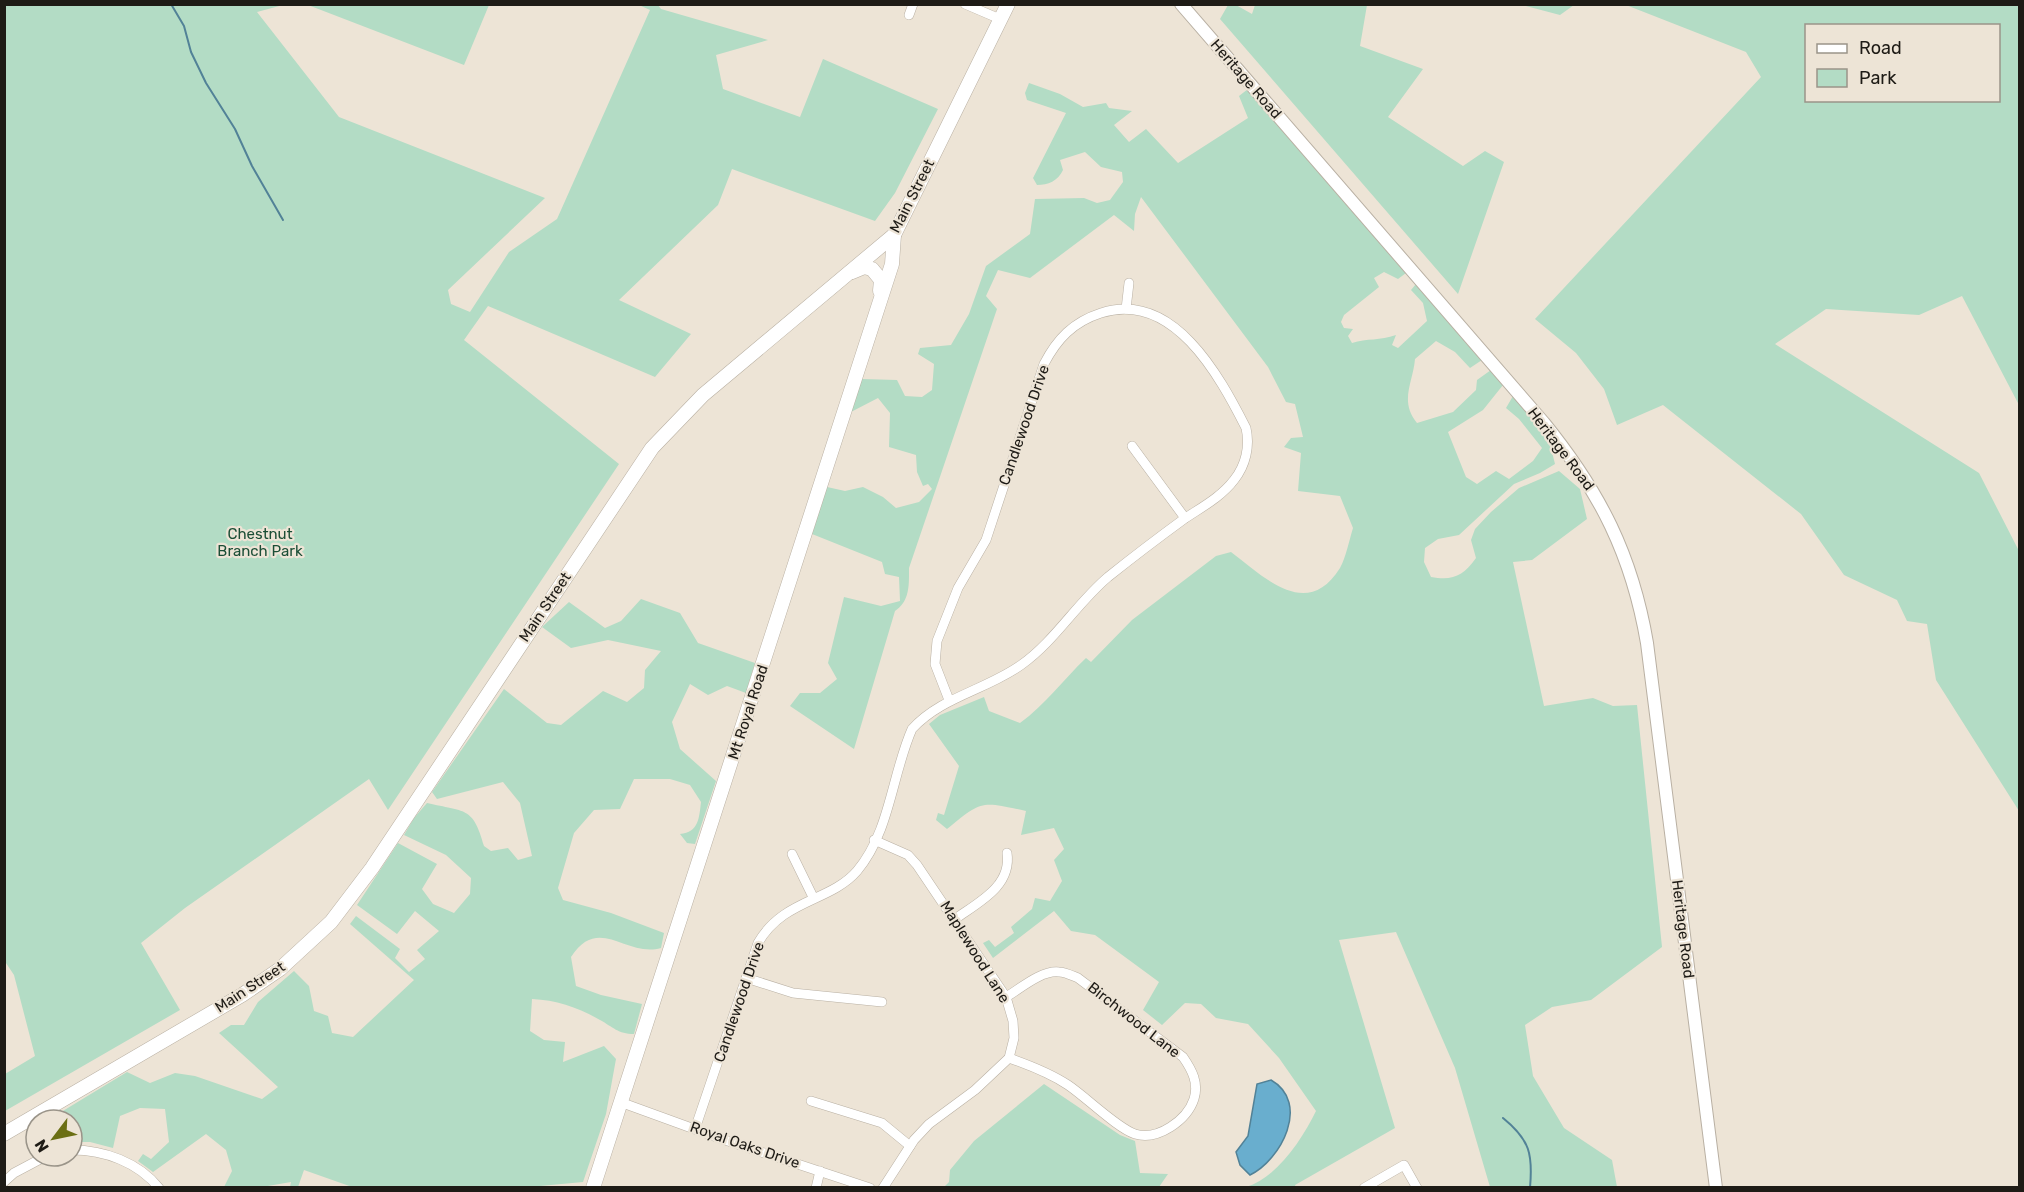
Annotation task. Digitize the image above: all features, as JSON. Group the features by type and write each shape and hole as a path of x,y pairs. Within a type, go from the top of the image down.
{"main road":[{"name":"Main Street","path":"4,1134 252,989 280,969 318,936 339,913 372,868 652,448 684,412 894,235 1003,9"},
{"name":"Mt Royal Road","path":"593,1188 893,259 894,235"},
{"path":"835,283 856,270 872,269 881,280 880,300"}],"street":[{"path":"909,15 913,4"},
{"path":"965,4 1003,9"},
{"name":"Heritage Road","path":"1181,4 1544,423 1587,480 1614,528 1638,592 1647,643 1716,1188"},
{"path":"1126,309 1130,283"},
{"name":"Candlewood Drive","path":"695,1129 752,955 763,933 786,912 852,875 867,856 912,729 922,717 949,700 974,692 1023,664 1106,579 1185,518 1223,492 1236,478 1249,443 1246,428 1220,383 1180,331 1147,312 1112,310 1079,323 1054,344 1044,364 986,540 957,588 937,641 935,664 949,700"},
{"path":"1132,446 1185,518"},
{"name":"Maplewood Lane","path":"874,840 908,855 956,919 1005,997 1014,1030 1009,1058"},
{"path":"956,919 1001,883 1009,862 1007,853"},
{"path":"792,854 813,897"},
{"name":"Birchwood Lane","path":"1005,997 1040,976 1059,972 1078,978 1183,1057 1191,1068 1197,1085 1189,1112 1168,1128 1154,1135 1133,1134 1066,1084 1009,1058"},
{"path":"746,978 793,993 882,1002"},
{"path":"883,1188 910,1146 929,1124 975,1090 1009,1058"},
{"path":"811,1101 882,1124 910,1146"},
{"name":"Royal Oaks Drive","path":"620,1102 870,1188"},
{"path":"84,1150 126,1162 148,1175 159,1188"},
{"path":"1364,1188 1404,1165 1417,1188"},
{"path":"4,1182 24,1168"},
{"path":"816,1188 820,1171"}],"green space":[{"name":"Chestnut Branch Park","path":"5,4 283,5 257,12 339,117 545,198 448,290 451,304 470,312 509,252 557,219 650,10 639,5 658,5 661,9 768,40 716,55 723,89 800,117 823,59 938,109 895,193 875,221 732,169 718,205 619,300 691,334 655,377 488,306 464,340 619,464 388,810 369,779 185,908 141,943 180,1010 5,1111 5,1074 35,1056 14,975 4,960"},
{"path":"308,5 489,5 464,65"},
{"path":"1228,5 1236,5 1252,14 1255,5 1367,5 1360,46 1423,69 1388,117 1463,166 1485,151 1504,162 1458,294 1220,19"},
{"path":"1522,5 1574,5 1560,15"},
{"path":"1626,5 2019,5 2019,405 1962,296 1919,315 1826,309 1775,344 1979,473 2019,551 2019,811 1936,680 1927,624 1907,621 1897,600 1844,575 1801,514 1663,405 1617,425 1604,389 1576,353 1535,319 1761,77 1746,52"},
{"path":"1029,83 1060,94 1083,107 1106,103 1109,108 1132,111 1114,125 1129,142 1146,129 1178,163 1248,118 1239,96 1248,89 1406,273 1398,279 1384,272 1374,278 1379,287 1344,315 1341,322 1344,328 1353,329 1348,336 1352,343 1396,335 1392,345 1398,348 1427,321 1423,303 1411,290 1416,284 1482,360 1470,368 1455,352 1436,341 1415,359 1408,399 1412,415 1417,423 1453,412 1476,390 1477,380 1491,370 1503,385 1483,410 1448,432 1466,477 1477,484 1496,471 1509,479 1533,461 1542,448 1519,419 1506,408 1513,396 1548,436 1555,464 1514,484 1459,535 1438,539 1425,548 1424,562 1431,577 1457,576 1467,569 1476,558 1471,540 1475,529 1519,488 1559,471 1580,489 1587,519 1532,560 1513,562 1544,706 1593,698 1613,706 1637,705 1662,947 1591,1000 1552,1007 1525,1025 1533,1076 1564,1128 1612,1160 1617,1187 1490,1187 1455,1068 1396,932 1339,940 1395,1128 1295,1185 1296,1188 1246,1187 1258,1182 1279,1166 1296,1145 1316,1111 1279,1058 1248,1024 1216,1018 1201,1004 1185,1003 1162,1025 1143,1010 1159,982 1095,935 1071,931 1054,911 993,958 983,943 989,940 995,947 1014,933 1011,927 1032,909 1035,898 1050,901 1062,881 1054,860 1064,849 1054,828 1021,835 1026,811 983,805 947,829 936,820 938,813 944,815 959,766 929,724 940,715 984,697 989,711 1020,723 1046,700 1086,658 1091,662 1132,620 1216,556 1231,552 1271,582 1285,589 1300,593 1314,591 1327,584 1340,568 1353,528 1340,496 1298,491 1301,453 1284,447 1291,438 1303,437 1295,404 1286,402 1268,367 1141,197 1135,214 1134,231 1114,215 1030,278 998,270 986,296 997,309 909,568 909,586 906,597 895,611 854,749 790,706 800,693 820,693 837,679 828,663 844,597 881,606 900,601 899,577 885,574 882,562 812,534 827,487 845,491 863,487 883,497 896,508 919,502 932,489 928,484 923,486 917,472 916,455 889,447 890,413 878,398 849,413 862,379 897,380 905,396 922,397 932,390 934,364 918,354 920,348 951,345 969,314 986,266 1030,234 1035,199 1084,198 1097,203 1110,200 1123,182 1122,172 1101,167 1085,152 1060,160 1063,170 1058,177 1049,183 1037,185 1033,178 1066,113 1027,100 1025,93"},
{"path":"641,599 680,613 698,643 755,663 746,693 727,686 708,695 690,684 672,722 680,749 716,781 695,844 687,843 680,834 691,830 697,823 701,802 690,785 670,779 634,779 620,809 594,810 574,833 558,888 563,900 611,913 664,933 661,948 636,948 613,940 592,939 581,945 571,957 576,986 601,995 642,1004 634,1034 620,1031 568,1005 532,999 530,1031 544,1040 565,1042 563,1062 604,1046 616,1059 606,1114 583,1182 519,1188 355,1188 304,1170 298,1187 290,1187 291,1182 262,1187 224,1187 232,1171 226,1150 206,1134 153,1172 138,1161 143,1154 151,1159 169,1142 165,1109 140,1108 120,1116 113,1148 84,1142 84,1108 68,1108 127,1072 150,1083 175,1073 195,1076 262,1099 278,1087 219,1033 231,1025 244,1025 258,1002 294,971 309,986 314,1011 328,1016 332,1033 353,1037 414,980 350,924 356,916 400,949 395,958 409,972 425,959 417,950 439,931 415,911 397,934 357,905 398,843 437,864 422,889 433,904 454,913 470,894 471,878 446,855 404,835 414,818 427,803 466,813 476,824 484,846 491,851 508,848 518,860 532,856 520,803 503,782 437,799 432,792 504,689 547,723 561,725 603,691 627,702 644,688 645,670 661,651 608,640 571,648 542,627 569,602 605,628 621,621"},
{"path":"1044,1084 1120,1135 1135,1141 1140,1173 1168,1174 1159,1187 944,1187 949,1182 950,1170 974,1141"}],"water":[{"path":"1271,1080 1283,1090 1289,1102 1290,1116 1287,1130 1272,1157 1250,1175 1240,1165 1236,1152 1248,1136 1257,1084"}],"waterway":[{"path":"171,4 184,26 191,52 206,83 235,129 252,166 283,220"},
{"path":"1503,1118 1519,1133 1528,1148 1531,1166 1530,1188"}]}
